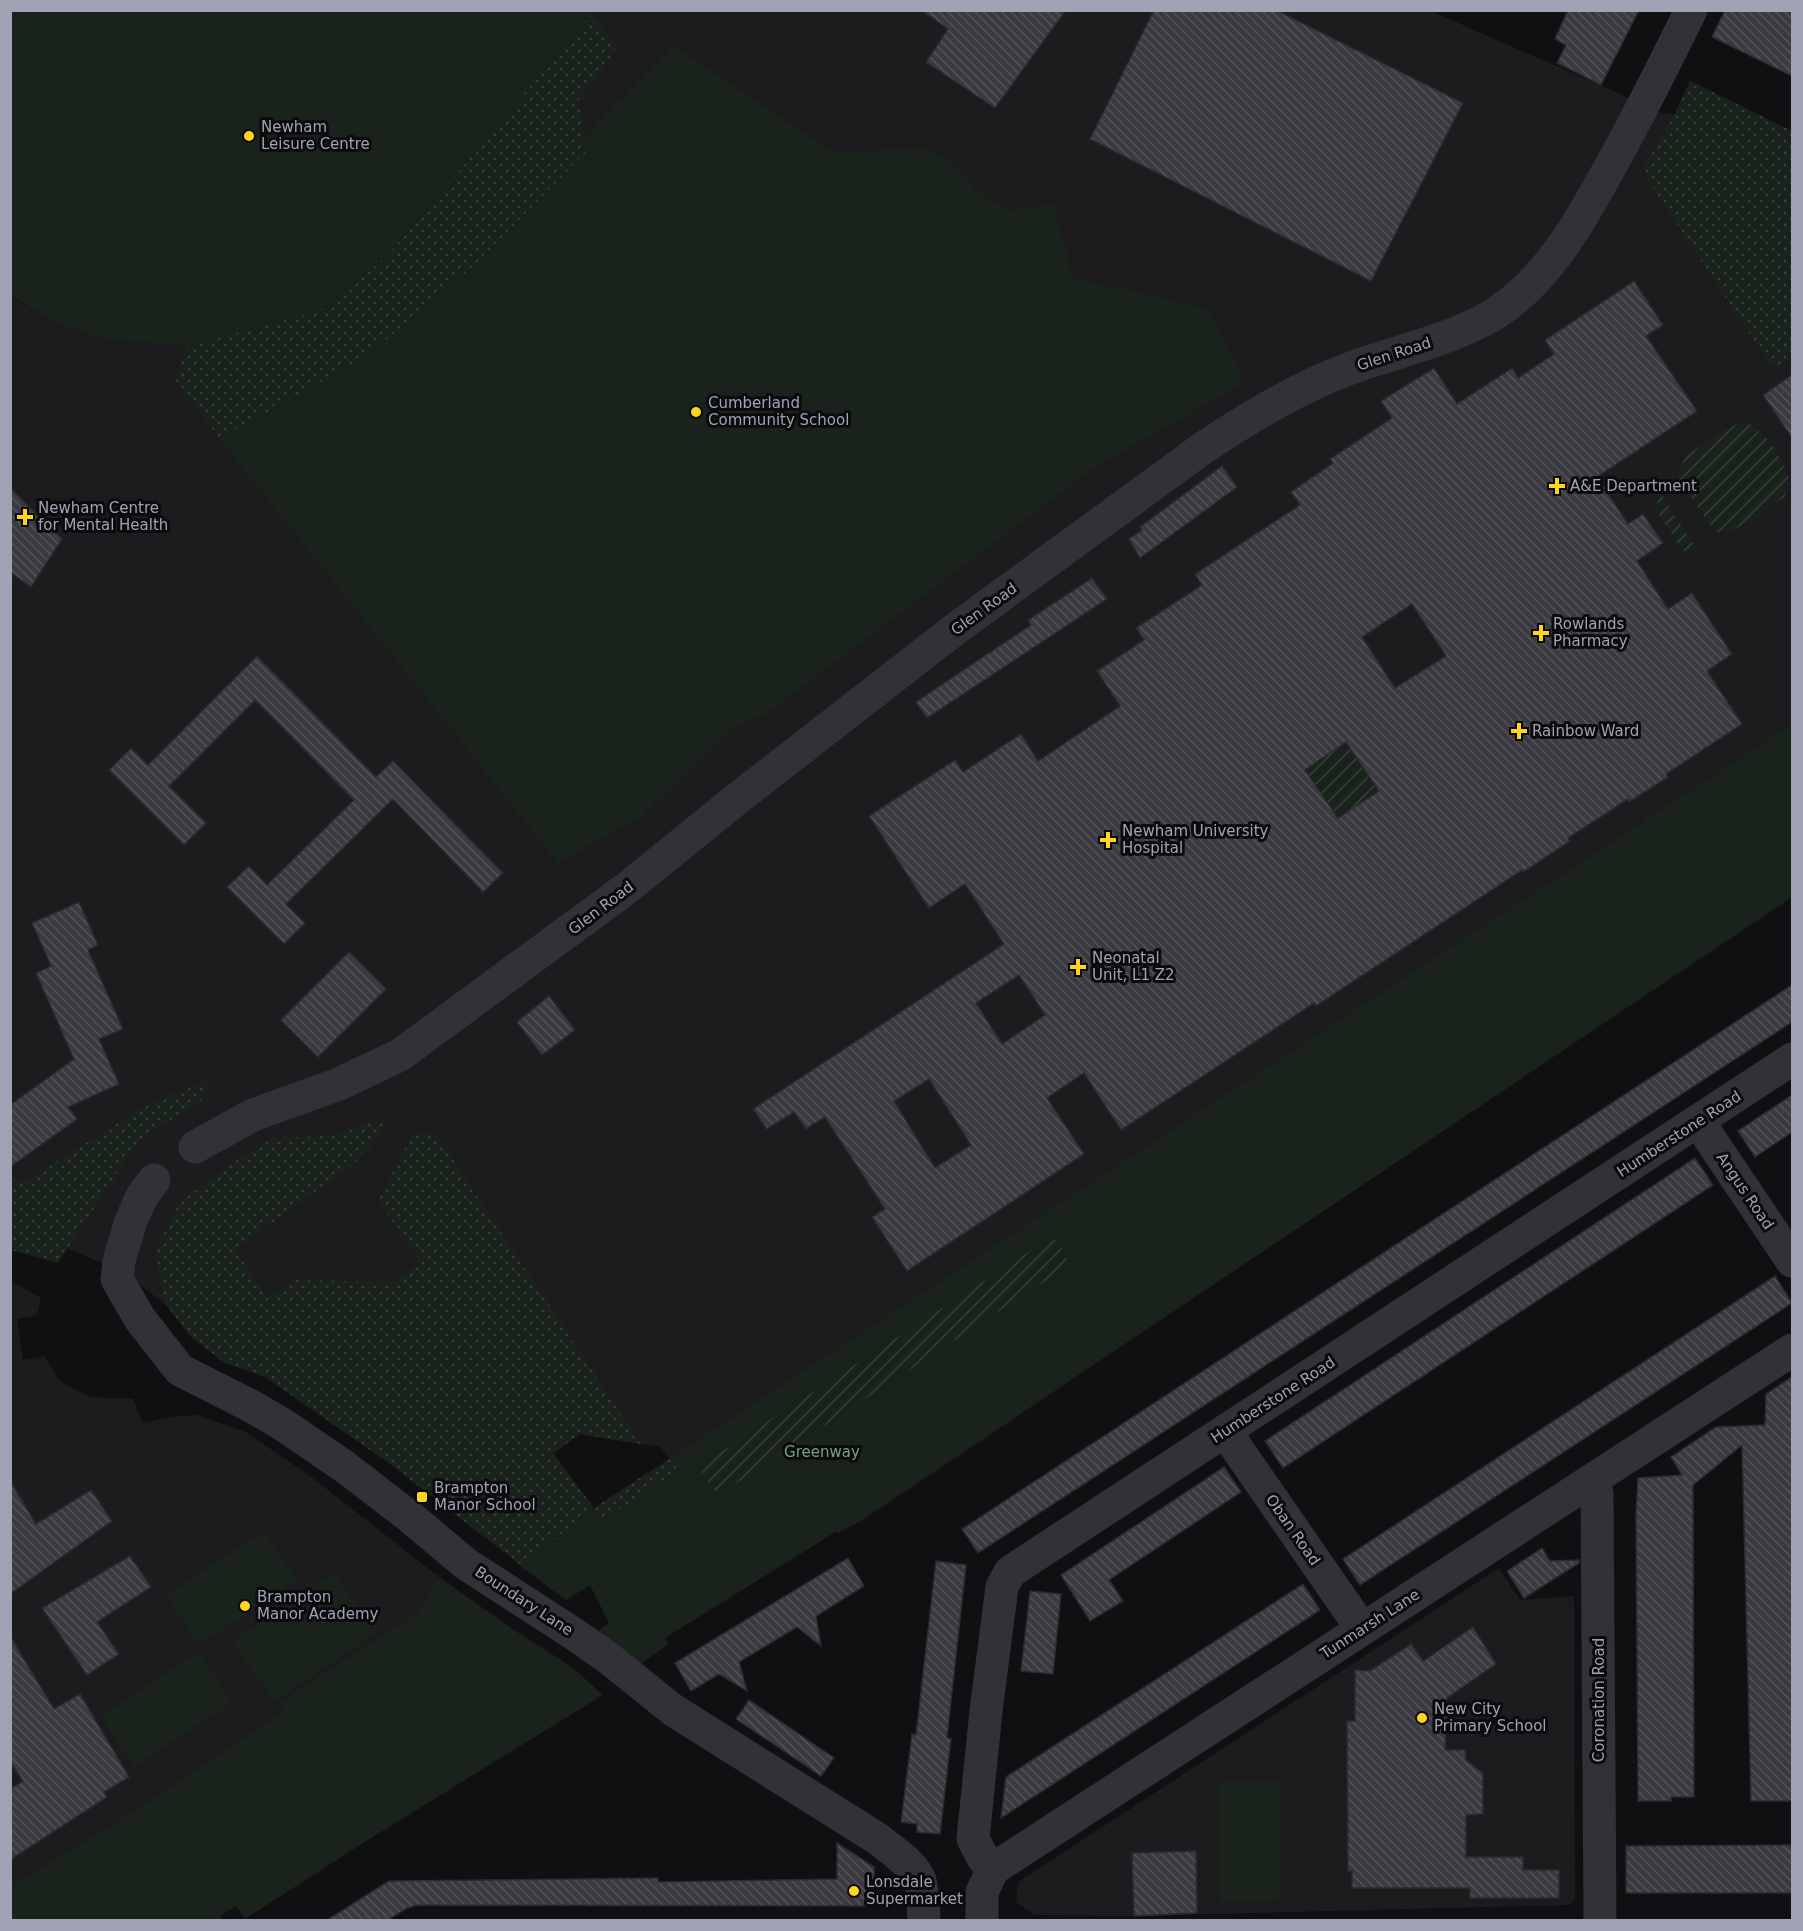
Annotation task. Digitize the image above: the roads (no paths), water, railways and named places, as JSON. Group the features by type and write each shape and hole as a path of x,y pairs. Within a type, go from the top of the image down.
{"street":[{"name":"Glen Road","path":"195,1147 253,1115 339,1084 400,1055 627,888 730,804 954,630 1231,429 1310,385 1351,368 1458,333 1485,320 1507,305 1528,287 1550,262 1575,226 1627,136 1692,10"},
{"name":"Humberstone Road","path":"993,1869 982,1858 973,1839 1002,1587 1010,1572 1792,1059"},
{"name":"Angus Road","path":"1698,1122 1792,1261"},
{"name":"Boundary Lane","path":"154,1180 141,1198 131,1221 119,1262 117,1279 140,1318 180,1370 282,1424 400,1510 466,1564 583,1640 673,1710 878,1839 906,1862 919,1878 924,1920"},
{"name":"Tunmarsh Lane","path":"993,1869 1792,1350"},
{"name":"Oban Road","path":"1225,1431 1362,1629"},
{"name":"Coronation Road","path":"1590,1482 1597,1493 1600,1920"},
{"path":"982,1920 982,1892 993,1869"}],"place":[{"name":"Newham Leisure Centre","path":"249,136"},
{"name":"Cumberland Community School","path":"696,412"},
{"name":"A&E Department","path":"1557,486"},
{"name":"Newham Centre for Mental Health","path":"25,517"},
{"name":"Rowlands Pharmacy","path":"1541,633"},
{"name":"Rainbow Ward","path":"1519,731"},
{"name":"Newham University Hospital","path":"1108,840"},
{"name":"Neonatal Unit, L1 Z2","path":"1078,967"},
{"name":"Brampton Manor School","path":"422,1497"},
{"name":"Brampton Manor Academy","path":"245,1606"},
{"name":"New City Primary School","path":"1422,1718"},
{"name":"Lonsdale Supermarket","path":"854,1891"}],"park label":[{"name":"Greenway","path":"822,1452"}]}
